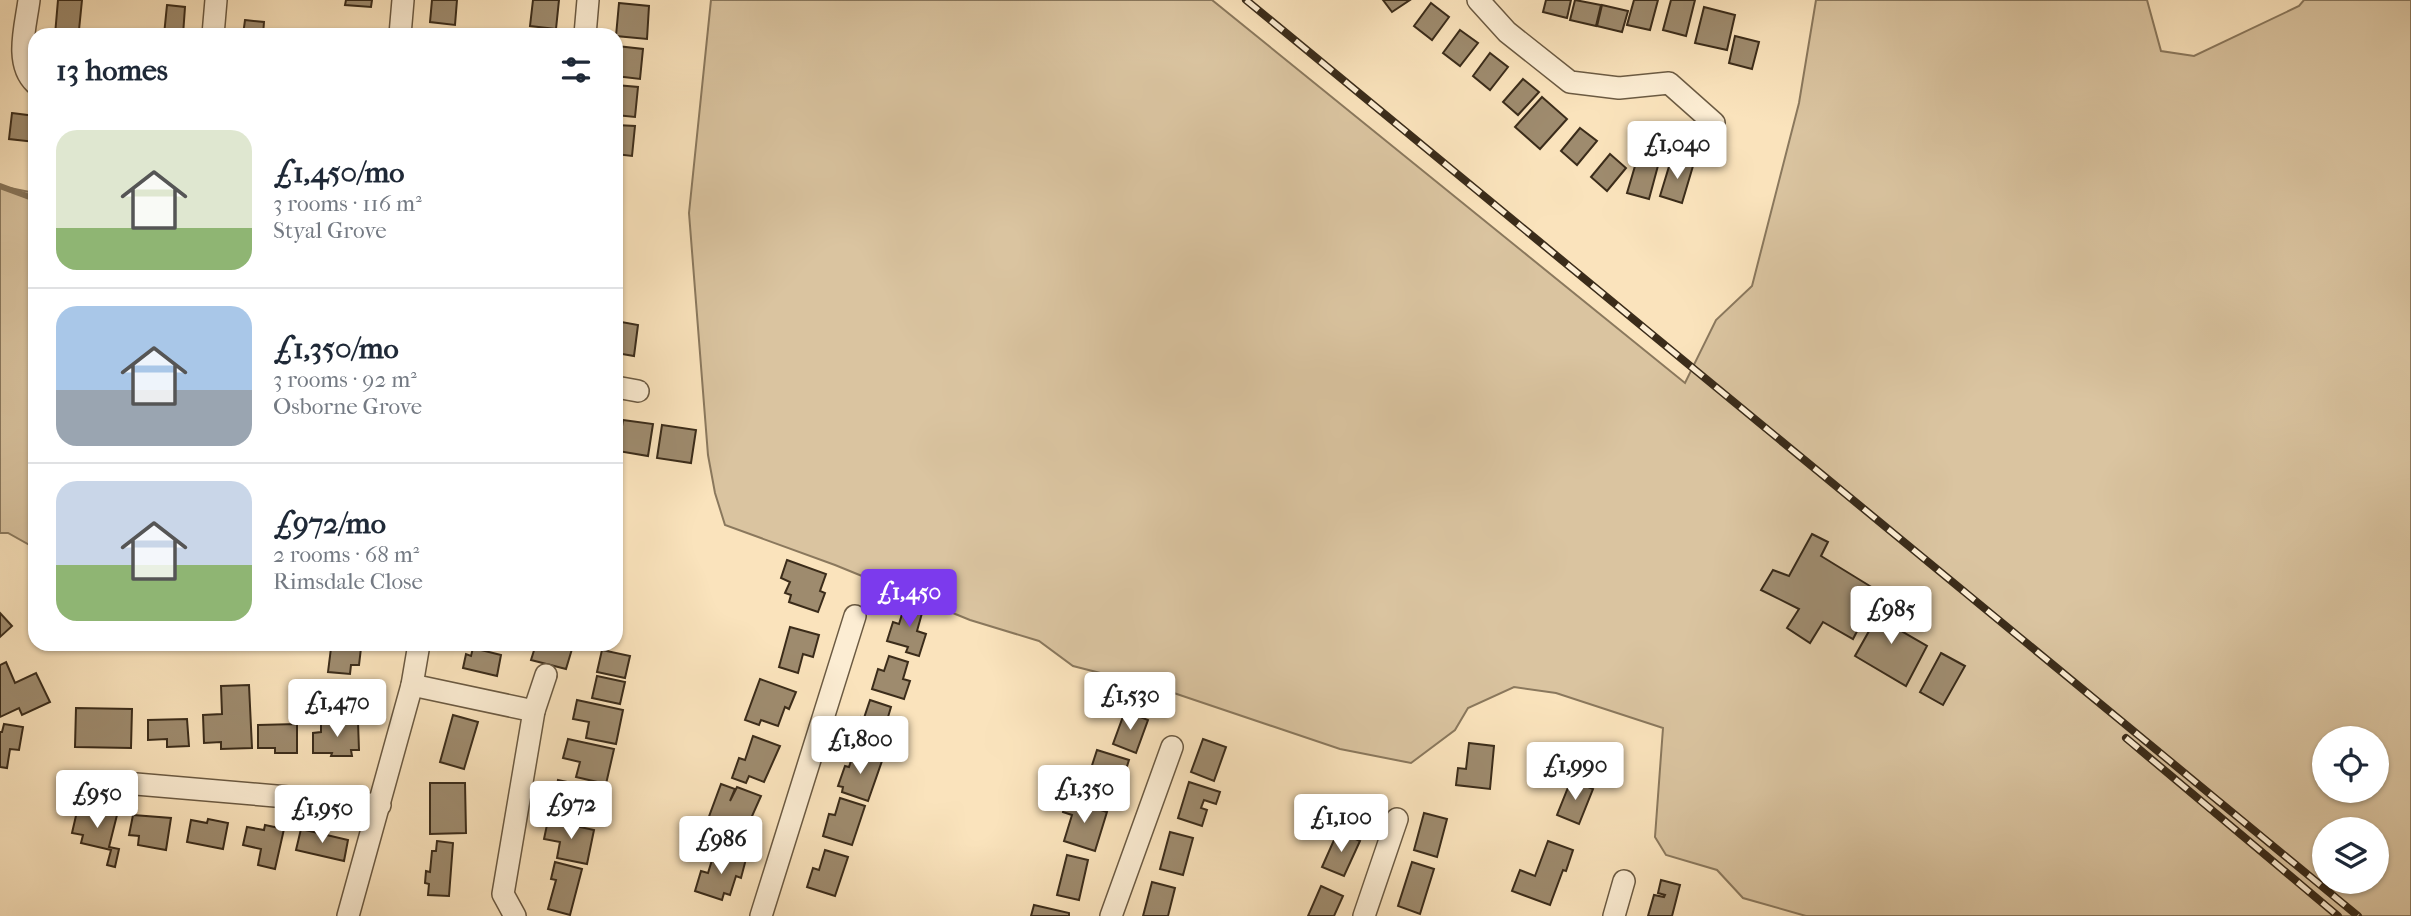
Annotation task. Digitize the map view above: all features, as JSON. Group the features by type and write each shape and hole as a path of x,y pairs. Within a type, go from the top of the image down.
{"street":[{"path":"28,73 24,63 29,0"},
{"path":"214,28 216,0"},
{"path":"401,28 403,0"},
{"path":"586,28 588,0"},
{"path":"1478,0 1507,32 1570,82 1619,88 1670,83 1714,123"},
{"path":"623,388 638,391"},
{"path":"761,916 855,616"},
{"path":"348,916 412,685 418,651"},
{"path":"515,916 503,894 534,711 546,675"},
{"path":"412,685 534,711"},
{"path":"1111,916 1172,747"},
{"path":"136,784 380,805"},
{"path":"1364,916 1396,819"},
{"path":"1614,916 1624,881"}],"shaded area":[{"path":"711,0 1212,0 1685,383 1716,320 1752,286 1799,103 1816,0 2147,0 2161,51 2194,56 2299,6 2304,0 2411,0 2411,916 1806,916 1743,898 1717,870 1666,855 1655,837 1663,728 1556,693 1514,687 1468,708 1455,730 1411,763 1340,749 1159,688 1073,666 1039,641 970,620 835,565 725,525 715,493 708,455 689,213"},
{"path":"0,186 28,192 28,544 8,533 0,533"}],"building":[{"path":"58,0 82,0 79,28 56,28"},
{"path":"346,0 372,0 371,7 345,5"},
{"path":"432,0 457,0 455,25 430,22"},
{"path":"533,0 559,0 556,28 530,26"},
{"path":"1383,0 1410,0 1392,12"},
{"path":"1546,0 1571,0 1567,18 1543,12"},
{"path":"1575,0 1601,5 1596,26 1570,20"},
{"path":"1634,0 1658,0 1650,30 1627,25"},
{"path":"1671,0 1695,0 1686,36 1663,30"},
{"path":"619,3 649,6 647,39 623,37 623,28 617,28"},
{"path":"1431,3 1449,17 1432,40 1414,26"},
{"path":"167,5 185,7 184,28 165,28"},
{"path":"1602,5 1628,11 1622,32 1597,26"},
{"path":"1704,7 1735,15 1727,50 1695,43"},
{"path":"245,20 264,22 264,28 244,28"},
{"path":"1460,30 1478,43 1460,66 1443,53"},
{"path":"1735,36 1759,42 1752,69 1729,63"},
{"path":"623,47 643,49 640,79 623,77"},
{"path":"1490,53 1508,67 1490,90 1473,76"},
{"path":"1523,79 1539,92 1518,115 1503,102"},
{"path":"623,86 638,87 635,117 623,116"},
{"path":"1542,97 1567,119 1540,149 1515,127"},
{"path":"12,113 28,115 28,141 9,139"},
{"path":"623,125 635,126 632,156 623,155"},
{"path":"1580,128 1597,141 1577,165 1561,151"},
{"path":"1610,154 1626,168 1607,191 1591,177"},
{"path":"1638,156 1659,162 1649,199 1627,193"},
{"path":"1671,160 1693,166 1682,203 1660,196"},
{"path":"623,322 638,325 634,356 623,354"},
{"path":"623,420 653,424 648,456 623,452"},
{"path":"662,425 696,430 691,463 657,458"},
{"path":"1812,534 1828,542 1821,556 1878,591 1853,639 1823,622 1810,643 1787,628 1799,609 1761,590 1773,570 1789,576"},
{"path":"787,560 826,574 820,591 825,593 818,612 789,602 791,595 785,593 790,582 781,578"},
{"path":"906,601 924,606 917,631 926,634 919,656 906,652 908,647 887,641 893,622 899,624"},
{"path":"1886,601 1906,613 1898,629 1927,646 1906,686 1855,656"},
{"path":"0,613 12,626 0,637"},
{"path":"790,627 819,635 813,657 803,654 798,673 779,667"},
{"path":"331,651 361,651 359,665 351,665 350,674 328,672"},
{"path":"472,651 501,655 497,676 463,668 466,654 471,656"},
{"path":"534,651 571,651 566,669 531,660"},
{"path":"602,651 630,656 625,678 597,672"},
{"path":"1941,653 1965,666 1943,705 1920,692"},
{"path":"889,656 908,662 903,679 910,681 904,699 872,689 878,669 884,671"},
{"path":"6,662 15,683 36,673 50,702 22,715 19,708 0,717 0,665"},
{"path":"597,676 625,682 620,704 592,698"},
{"path":"760,679 796,692 789,709 785,707 778,726 761,720 759,725 745,720"},
{"path":"249,685 252,748 221,749 221,742 204,743 203,715 222,714 221,686"},
{"path":"577,700 623,710 616,744 586,738 589,722 573,719"},
{"path":"870,700 891,707 880,744 854,736"},
{"path":"76,708 132,709 131,748 75,747"},
{"path":"1125,711 1148,720 1136,753 1113,744"},
{"path":"453,715 478,722 464,769 440,762"},
{"path":"187,719 189,746 167,747 167,739 148,740 148,720"},
{"path":"358,722 359,750 351,750 352,756 313,753 313,733 321,732 321,724"},
{"path":"4,724 23,727 19,750 10,749 7,768 0,767 0,732"},
{"path":"297,724 297,753 275,753 275,748 258,748 258,725"},
{"path":"753,736 780,746 764,782 749,776 746,783 732,778 739,758 745,760"},
{"path":"568,739 614,749 606,784 576,777 580,762 563,758"},
{"path":"1203,739 1226,747 1214,781 1191,772"},
{"path":"1469,743 1494,746 1490,789 1456,785 1458,768 1466,769"},
{"path":"1097,750 1129,760 1116,801 1083,793"},
{"path":"854,752 882,761 868,801 842,792 843,787 838,786 845,766 849,767"},
{"path":"558,780 604,790 597,824 566,818 570,803 554,799"},
{"path":"1571,780 1593,789 1579,824 1557,815"},
{"path":"1189,782 1220,792 1216,804 1204,800 1201,808 1207,810 1202,826 1178,818"},
{"path":"430,783 465,783 466,833 430,834"},
{"path":"721,784 735,789 730,801 737,787 761,796 745,832 739,831 736,840 723,835 725,828 707,822"},
{"path":"840,798 865,806 852,845 823,836 829,814 835,815"},
{"path":"1066,799 1107,812 1095,851 1064,841 1072,815 1063,812"},
{"path":"78,807 117,815 109,847 119,849 115,867 107,865 111,850 81,843 83,835 72,833"},
{"path":"1424,813 1447,819 1437,857 1414,850"},
{"path":"133,815 171,818 166,850 138,845 139,836 129,835"},
{"path":"208,819 228,823 223,849 187,842 191,820 207,823"},
{"path":"548,820 594,830 587,864 557,858 560,842 544,839"},
{"path":"265,825 284,829 275,869 258,865 261,849 243,845 247,827 264,830"},
{"path":"301,829 348,840 344,861 296,850"},
{"path":"1338,831 1360,841 1344,876 1322,867"},
{"path":"1170,832 1193,838 1183,875 1160,869"},
{"path":"437,841 453,843 449,896 428,895 429,884 425,883 426,871 430,872 432,851 436,851"},
{"path":"1548,841 1573,850 1550,905 1512,891 1520,870 1535,876"},
{"path":"825,850 848,857 835,896 807,887 813,868 819,870"},
{"path":"724,852 746,859 741,878 736,876 730,895 724,893 722,900 695,891 701,871 708,873 712,860 720,863"},
{"path":"1067,855 1088,860 1079,900 1057,895"},
{"path":"555,862 582,869 570,915 548,909 556,880 551,879"},
{"path":"1412,862 1434,869 1420,914 1398,906"},
{"path":"1661,880 1680,885 1672,916 1648,916 1654,895 1665,895 1658,893"},
{"path":"1152,882 1175,888 1168,916 1143,916"},
{"path":"1321,886 1343,896 1334,916 1308,916"},
{"path":"1034,905 1069,913 1069,916 1031,916"}],"waterway":[{"path":"0,186 28,196"}],"railway":[{"path":"1246,0 2358,916"},
{"path":"2126,738 2338,916"}]}
